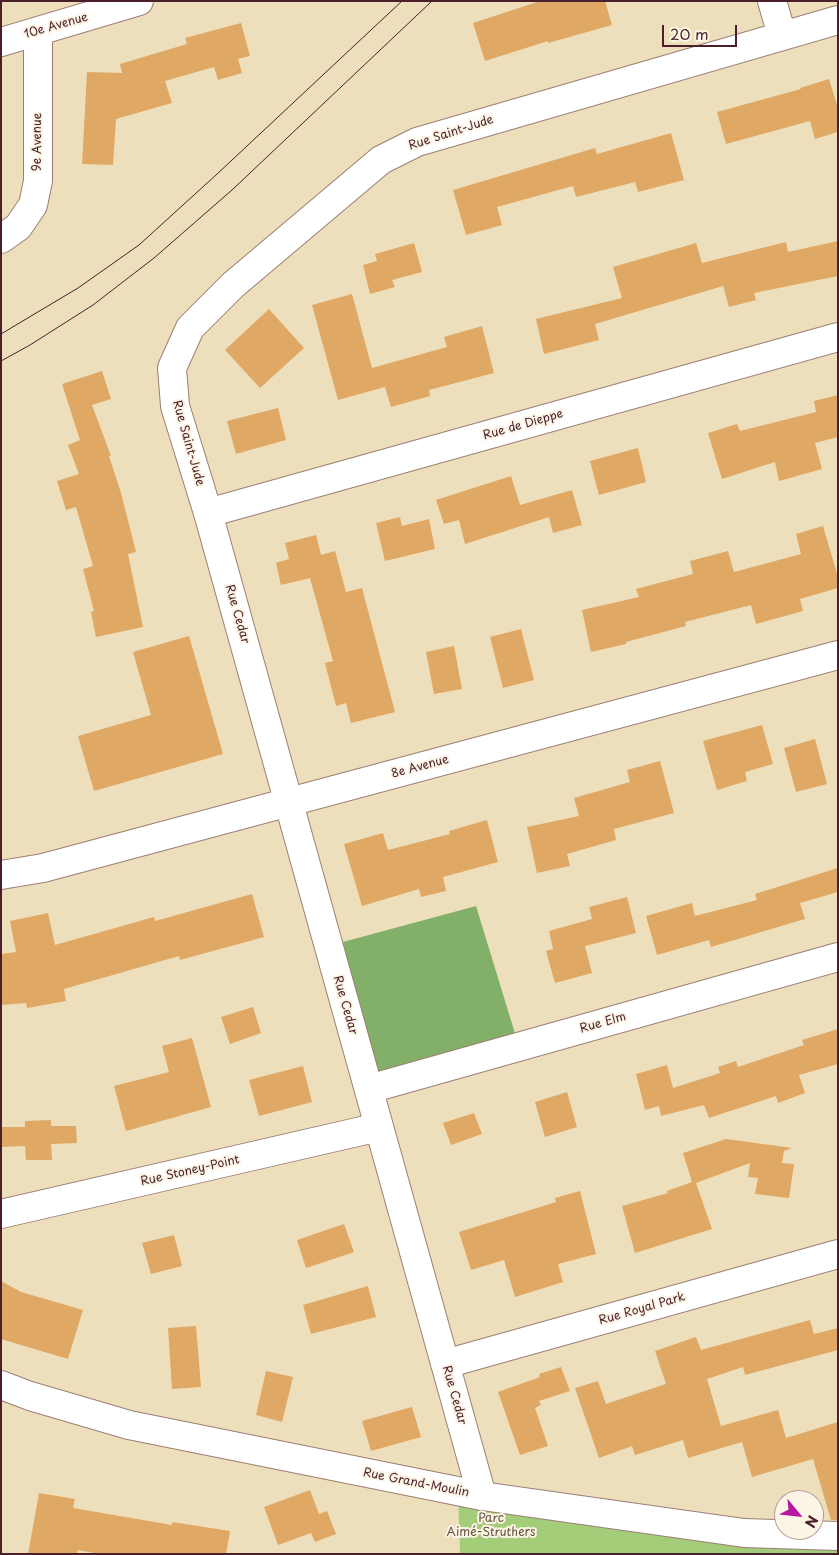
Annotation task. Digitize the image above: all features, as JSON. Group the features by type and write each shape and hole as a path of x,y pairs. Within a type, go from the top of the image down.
{"street":[{"name":"10e Avenue","path":"1,42 139,1"},
{"path":"772,1 782,35"},
{"name":"Rue Saint-Jude","path":"208,513 175,406 172,368 190,328 233,285 381,160 417,142 838,20"},
{"name":"9e Avenue","path":"1,239 18,227 33,204 38,181 38,31"},
{"name":"Rue de Dieppe","path":"208,513 838,337"},
{"name":"Rue Cedar","path":"208,513 482,1496"},
{"name":"8e Avenue","path":"1,875 44,868 838,655"},
{"name":"Rue Elm","path":"369,1088 838,956"},
{"name":"Rue Stoney-Point","path":"1,1214 379,1127"},
{"name":"Rue Royal Park","path":"445,1364 838,1254"},
{"name":"Rue Grand-Moulin","path":"1,1386 129,1425 482,1496 744,1533 838,1536"}],"green space":[{"path":"476,906 517,1040 374,1079 343,942"},
{"name":"Parc Aimé-Struthers","path":"458,1491 774,1528 774,1540 824,1540 824,1534 838,1536 838,1554 460,1554"}],"building":[{"path":"540,1 605,1 612,25 548,43 548,41 485,61 473,23"},
{"path":"241,23 250,56 238,59 242,73 218,80 214,67 165,81 172,103 116,119 113,165 82,164 87,72 122,73 120,64 187,44 185,38"},
{"path":"829,79 838,108 838,132 815,139 810,121 726,144 717,112 801,89"},
{"path":"671,133 684,180 638,192 635,182 576,197 573,186 497,207 502,225 466,235 453,190 595,148 597,154"},
{"path":"838,241 838,276 754,293 756,300 729,307 723,286 595,324 599,340 544,354 536,319 622,298 613,267 696,243 702,263 786,242 788,252"},
{"path":"414,243 422,272 392,280 395,287 370,294 363,265 377,261 375,254"},
{"path":"352,294 372,368 447,347 444,337 482,326 494,373 429,390 430,396 391,407 385,387 338,400 312,305"},
{"path":"269,309 304,348 260,388 225,350"},
{"path":"102,371 111,399 92,405 111,456 109,456 121,493 136,552 128,554 143,627 96,637 91,612 94,611 83,569 93,566 76,507 66,510 57,481 79,474 68,445 80,440 62,384"},
{"path":"838,395 838,437 815,443 822,469 779,481 775,462 722,479 708,433 737,424 740,431 816,412 814,401"},
{"path":"278,408 286,440 236,454 227,421"},
{"path":"638,448 646,482 599,495 590,461"},
{"path":"511,476 520,505 572,490 582,525 553,533 549,517 465,544 459,520 444,524 436,500"},
{"path":"400,517 402,526 429,519 435,549 385,561 376,523"},
{"path":"823,526 838,577 838,588 800,599 803,611 756,624 751,605 685,622 686,626 626,642 626,644 591,652 582,610 639,597 636,589 693,574 690,561 728,551 734,572 801,554 796,534"},
{"path":"316,535 321,555 335,551 346,592 362,588 395,712 351,723 346,703 336,706 325,663 333,661 310,578 281,585 276,563 289,559 285,543"},
{"path":"521,629 534,680 503,688 490,637"},
{"path":"189,636 223,754 94,791 78,736 151,715 133,652"},
{"path":"454,646 462,689 434,694 426,652"},
{"path":"762,725 773,764 745,772 747,781 717,790 703,741"},
{"path":"815,739 827,784 796,792 784,748"},
{"path":"660,761 674,813 614,829 616,840 567,854 570,866 537,873 527,827 579,816 574,798 630,782 627,770"},
{"path":"487,820 498,862 443,877 446,891 421,897 419,889 362,906 344,844 383,833 388,850 450,834 449,831"},
{"path":"838,868 838,892 800,903 805,919 711,947 709,940 657,955 646,916 692,903 695,916 757,900 755,894"},
{"path":"252,894 264,937 180,960 179,956 64,989 66,1001 27,1008 26,1003 1,1005 1,954 16,952 10,921 48,913 55,945 154,917 155,921"},
{"path":"627,897 636,933 585,946 592,973 555,983 546,951 553,949 549,931 592,919 589,907"},
{"path":"253,1007 261,1033 230,1044 221,1017"},
{"path":"838,1029 838,1064 799,1075 805,1093 778,1103 776,1096 709,1118 704,1105 661,1116 659,1106 645,1110 636,1074 667,1065 673,1088 720,1073 718,1067 736,1061 738,1067 804,1045 802,1040"},
{"path":"192,1038 211,1107 126,1131 114,1086 169,1072 162,1046"},
{"path":"303,1066 312,1102 259,1116 249,1080"},
{"path":"567,1092 577,1127 545,1137 535,1102"},
{"path":"474,1113 482,1134 451,1145 443,1123"},
{"path":"51,1120 51,1126 76,1126 77,1143 51,1144 52,1160 26,1160 25,1146 1,1147 1,1127 25,1127 25,1121"},
{"path":"726,1139 792,1148 784,1151 782,1163 794,1164 789,1198 755,1194 758,1178 748,1177 750,1163 696,1183 712,1229 635,1253 622,1206 668,1193 667,1191 692,1182 683,1153"},
{"path":"580,1191 596,1254 558,1264 563,1282 515,1297 504,1260 471,1270 459,1232 556,1202 555,1198"},
{"path":"344,1224 354,1252 306,1268 297,1240"},
{"path":"174,1235 182,1266 151,1274 142,1243"},
{"path":"1,1281 21,1292 83,1310 68,1359 1,1339"},
{"path":"368,1286 376,1317 311,1334 303,1305"},
{"path":"810,1320 814,1334 838,1328 838,1350 745,1375 743,1367 707,1379 721,1426 778,1410 786,1438 838,1422 838,1520 831,1520 824,1490 822,1490 813,1459 752,1477 742,1442 688,1458 683,1440 635,1455 632,1446 599,1458 575,1388 598,1381 606,1404 666,1384 655,1351 696,1337 701,1350"},
{"path":"196,1326 201,1387 172,1389 168,1328"},
{"path":"561,1367 570,1391 539,1401 541,1405 535,1408 548,1446 520,1455 498,1392 540,1377 539,1374"},
{"path":"266,1371 293,1377 282,1422 256,1415"},
{"path":"412,1407 421,1437 371,1451 362,1421"},
{"path":"310,1490 319,1514 327,1511 336,1534 315,1542 311,1533 278,1545 264,1507"},
{"path":"39,1493 75,1499 73,1508 172,1525 172,1522 230,1531 226,1554 99,1554 78,1550 77,1554 28,1554"}],"tram line":[{"path":"1,334 78,288 139,245 402,1"},
{"path":"1,361 93,305 154,258 232,190 432,1"}]}
